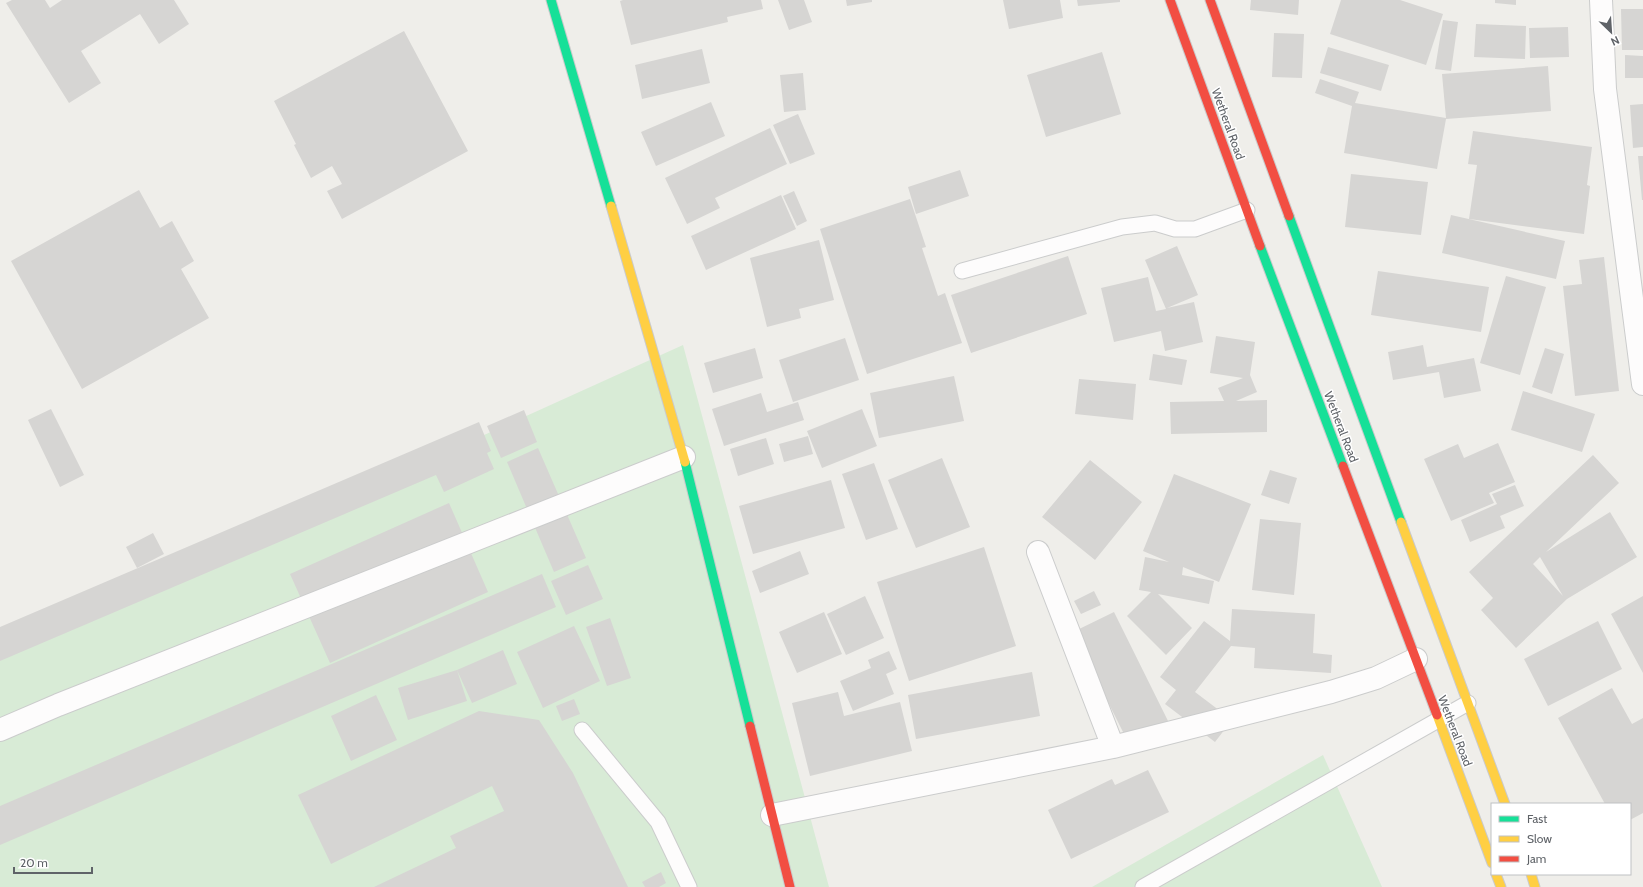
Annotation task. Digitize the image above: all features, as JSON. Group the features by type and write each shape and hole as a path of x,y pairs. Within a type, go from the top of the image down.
{"main road":[{"path":"551,0 684,457 790,887"},
{"name":"Wetheral Road","path":"1170,0 1247,210 1491,860"},
{"name":"Wetheral Road","path":"1210,0 1505,803"},
{"path":"1496,875 1501,887"},
{"path":"1531,875 1536,887"}],"street":[{"path":"1601,0 1605,89 1643,384"},
{"path":"0,730 58,705 684,457"},
{"path":"1038,552 1113,747"},
{"path":"772,815 1113,747 1331,692 1376,678 1416,659"}],"lane":[{"path":"962,271 1122,227 1155,223 1175,229 1195,229 1247,210"},
{"path":"1142,887 1468,703"},
{"path":"582,730 658,822 689,887"}],"green space":[{"path":"683,345 829,887 0,887 0,654"},
{"path":"1323,755 1382,887 1092,887"}],"building":[{"path":"12,0 45,0 50,8 62,0 174,0 189,24 159,44 140,14 81,51 101,83 69,103 6,3"},
{"path":"761,0 763,9 727,17 728,22 631,45 620,1"},
{"path":"778,0 804,0 812,22 789,30"},
{"path":"846,0 872,0 872,2 847,6"},
{"path":"1003,0 1060,0 1063,18 1009,29"},
{"path":"1077,0 1120,0 1120,2 1078,6"},
{"path":"1251,0 1299,0 1298,15 1250,10"},
{"path":"1341,0 1400,0 1443,14 1426,65 1330,34"},
{"path":"1495,0 1516,0 1516,5 1495,3"},
{"path":"1621,9 1643,9 1643,50 1622,50"},
{"path":"1443,20 1458,22 1451,71 1435,69"},
{"path":"1476,24 1526,26 1525,59 1474,57"},
{"path":"1568,27 1569,57 1530,58 1529,28"},
{"path":"404,31 468,151 342,219 327,191 342,184 332,166 311,178 294,145 296,144 274,101"},
{"path":"1274,33 1304,34 1302,78 1272,77"},
{"path":"1328,47 1389,65 1381,91 1320,73"},
{"path":"702,49 710,83 642,99 635,65"},
{"path":"1102,52 1121,114 1046,137 1027,75"},
{"path":"1625,55 1643,56 1643,78 1625,78"},
{"path":"1548,66 1551,111 1446,119 1437,169 1344,153 1352,106 1315,93 1320,79 1359,92 1355,103 1446,118 1442,74"},
{"path":"803,73 806,110 784,112 780,75"},
{"path":"711,102 725,136 656,166 641,132"},
{"path":"1643,104 1643,147 1633,148 1630,105"},
{"path":"798,114 815,154 790,164 773,125"},
{"path":"770,128 787,164 715,198 720,208 687,224 665,178"},
{"path":"1473,131 1592,147 1587,185 1590,186 1584,234 1469,219 1477,165 1468,164"},
{"path":"1638,156 1643,156 1643,200 1642,200"},
{"path":"960,170 969,196 916,214 908,187"},
{"path":"1351,174 1428,182 1421,235 1345,227"},
{"path":"139,190 160,228 172,221 194,261 181,269 209,318 82,389 11,261"},
{"path":"794,191 807,221 797,226 783,196"},
{"path":"781,195 796,229 706,270 691,236"},
{"path":"910,199 926,247 922,248 938,296 945,293 962,343 867,374 820,229"},
{"path":"1451,215 1565,241 1556,279 1442,253"},
{"path":"819,240 834,300 799,309 801,318 767,327 750,258"},
{"path":"1177,246 1198,295 1167,308 1194,302 1203,342 1165,351 1161,331 1114,342 1101,288 1148,277 1156,311 1166,309 1145,260"},
{"path":"1068,256 1087,314 971,353 951,295"},
{"path":"1604,257 1619,391 1575,396 1563,286 1582,284 1579,260"},
{"path":"1378,271 1489,287 1481,332 1371,315"},
{"path":"1506,276 1546,287 1520,375 1480,363"},
{"path":"1216,336 1255,342 1250,375 1257,392 1236,401 1267,400 1267,432 1171,434 1170,402 1224,401 1218,388 1243,378 1210,373"},
{"path":"845,338 859,380 793,402 779,360"},
{"path":"1423,345 1427,367 1474,358 1481,391 1444,398 1439,372 1393,380 1388,352"},
{"path":"755,348 763,378 713,393 704,363"},
{"path":"1545,348 1564,354 1552,394 1532,387"},
{"path":"1153,354 1187,360 1182,385 1149,380"},
{"path":"954,376 964,421 879,438 870,393"},
{"path":"1079,379 1136,384 1133,420 1075,414"},
{"path":"1523,391 1595,414 1582,452 1511,430"},
{"path":"761,393 767,412 798,402 804,420 724,446 712,409"},
{"path":"51,409 84,475 60,487 28,420"},
{"path":"862,409 877,446 822,468 807,431"},
{"path":"524,410 537,442 501,458 487,426"},
{"path":"479,422 491,451 487,453 494,469 444,492 436,475 0,661 0,627"},
{"path":"808,436 813,454 784,462 779,444"},
{"path":"766,438 774,464 738,476 730,449"},
{"path":"1498,443 1515,482 1489,493 1494,503 1451,521 1424,459 1458,444 1464,458"},
{"path":"538,448 586,558 554,572 507,462"},
{"path":"1593,455 1619,483 1546,552 1610,512 1637,557 1567,599 1516,648 1481,610 1493,598 1469,572","holes":["1540,557 1563,596 1533,564"]},
{"path":"942,458 970,527 916,548 888,480"},
{"path":"1090,460 1142,502 1095,560 1042,517"},
{"path":"874,463 898,529 866,540 842,474"},
{"path":"1270,470 1297,478 1289,504 1261,495"},
{"path":"1174,474 1251,504 1219,582 1183,567 1182,575 1214,581 1209,604 1158,594 1192,628 1166,655 1127,616 1151,592 1139,590 1145,557 1169,562 1143,551"},
{"path":"831,480 845,528 753,554 739,506"},
{"path":"1515,485 1524,506 1500,516 1505,528 1470,542 1461,520 1497,504 1492,494"},
{"path":"449,503 488,592 330,663 290,574"},
{"path":"1260,519 1301,523 1294,595 1252,590"},
{"path":"153,533 164,554 137,568 126,547"},
{"path":"984,547 1016,646 909,681 877,582"},
{"path":"800,551 809,574 760,593 752,571"},
{"path":"588,565 603,599 566,615 551,581"},
{"path":"542,574 556,607 0,845 0,806"},
{"path":"1094,591 1101,605 1081,614 1074,601"},
{"path":"865,596 884,638 846,655 827,614"},
{"path":"1643,596 1643,673 1611,614"},
{"path":"1232,609 1315,614 1313,653 1332,655 1331,673 1254,668 1255,648 1231,646 1195,692 1232,720 1215,742 1165,704 1176,690 1160,677 1204,621 1230,641"},
{"path":"824,612 842,654 797,673 779,632"},
{"path":"1114,612 1172,729 1126,738 1073,632"},
{"path":"610,618 631,678 607,686 586,627"},
{"path":"1598,621 1622,669 1548,706 1524,659"},
{"path":"574,626 600,681 543,708 517,652"},
{"path":"503,650 517,684 472,703 457,670"},
{"path":"889,651 897,669 886,674 894,694 853,711 840,681 871,668 868,660"},
{"path":"457,670 467,701 408,720 398,688"},
{"path":"1032,672 1040,716 916,739 908,695"},
{"path":"1612,688 1632,724 1643,718 1643,813 1631,819 1631,803 1604,803 1558,718"},
{"path":"838,692 844,716 900,702 912,751 810,776 792,703"},
{"path":"376,695 397,740 351,761 331,716"},
{"path":"574,699 580,714 562,721 556,706"},
{"path":"479,711 539,720 573,773 628,887 374,887 456,848 450,836 504,811 492,786 331,864 298,795"},
{"path":"1148,770 1169,812 1071,859 1048,810 1112,779 1115,785"},
{"path":"661,872 666,883 659,887 645,887 642,882"}],"traffic: fast":[{"path":"551,0 611,206"},
{"path":"1289,216 1401,522"},
{"path":"1260,246 1343,466"},
{"path":"685,462 750,726"}],"traffic: slow":[{"path":"611,206 685,462"},
{"path":"1401,522 1505,803"},
{"path":"1437,715 1491,860"},
{"path":"1496,875 1501,887"},
{"path":"1531,875 1535,887"}],"traffic: jam":[{"path":"1170,0 1260,246"},
{"path":"1210,0 1289,216"},
{"path":"1343,466 1437,715"},
{"path":"750,726 790,887"}]}
